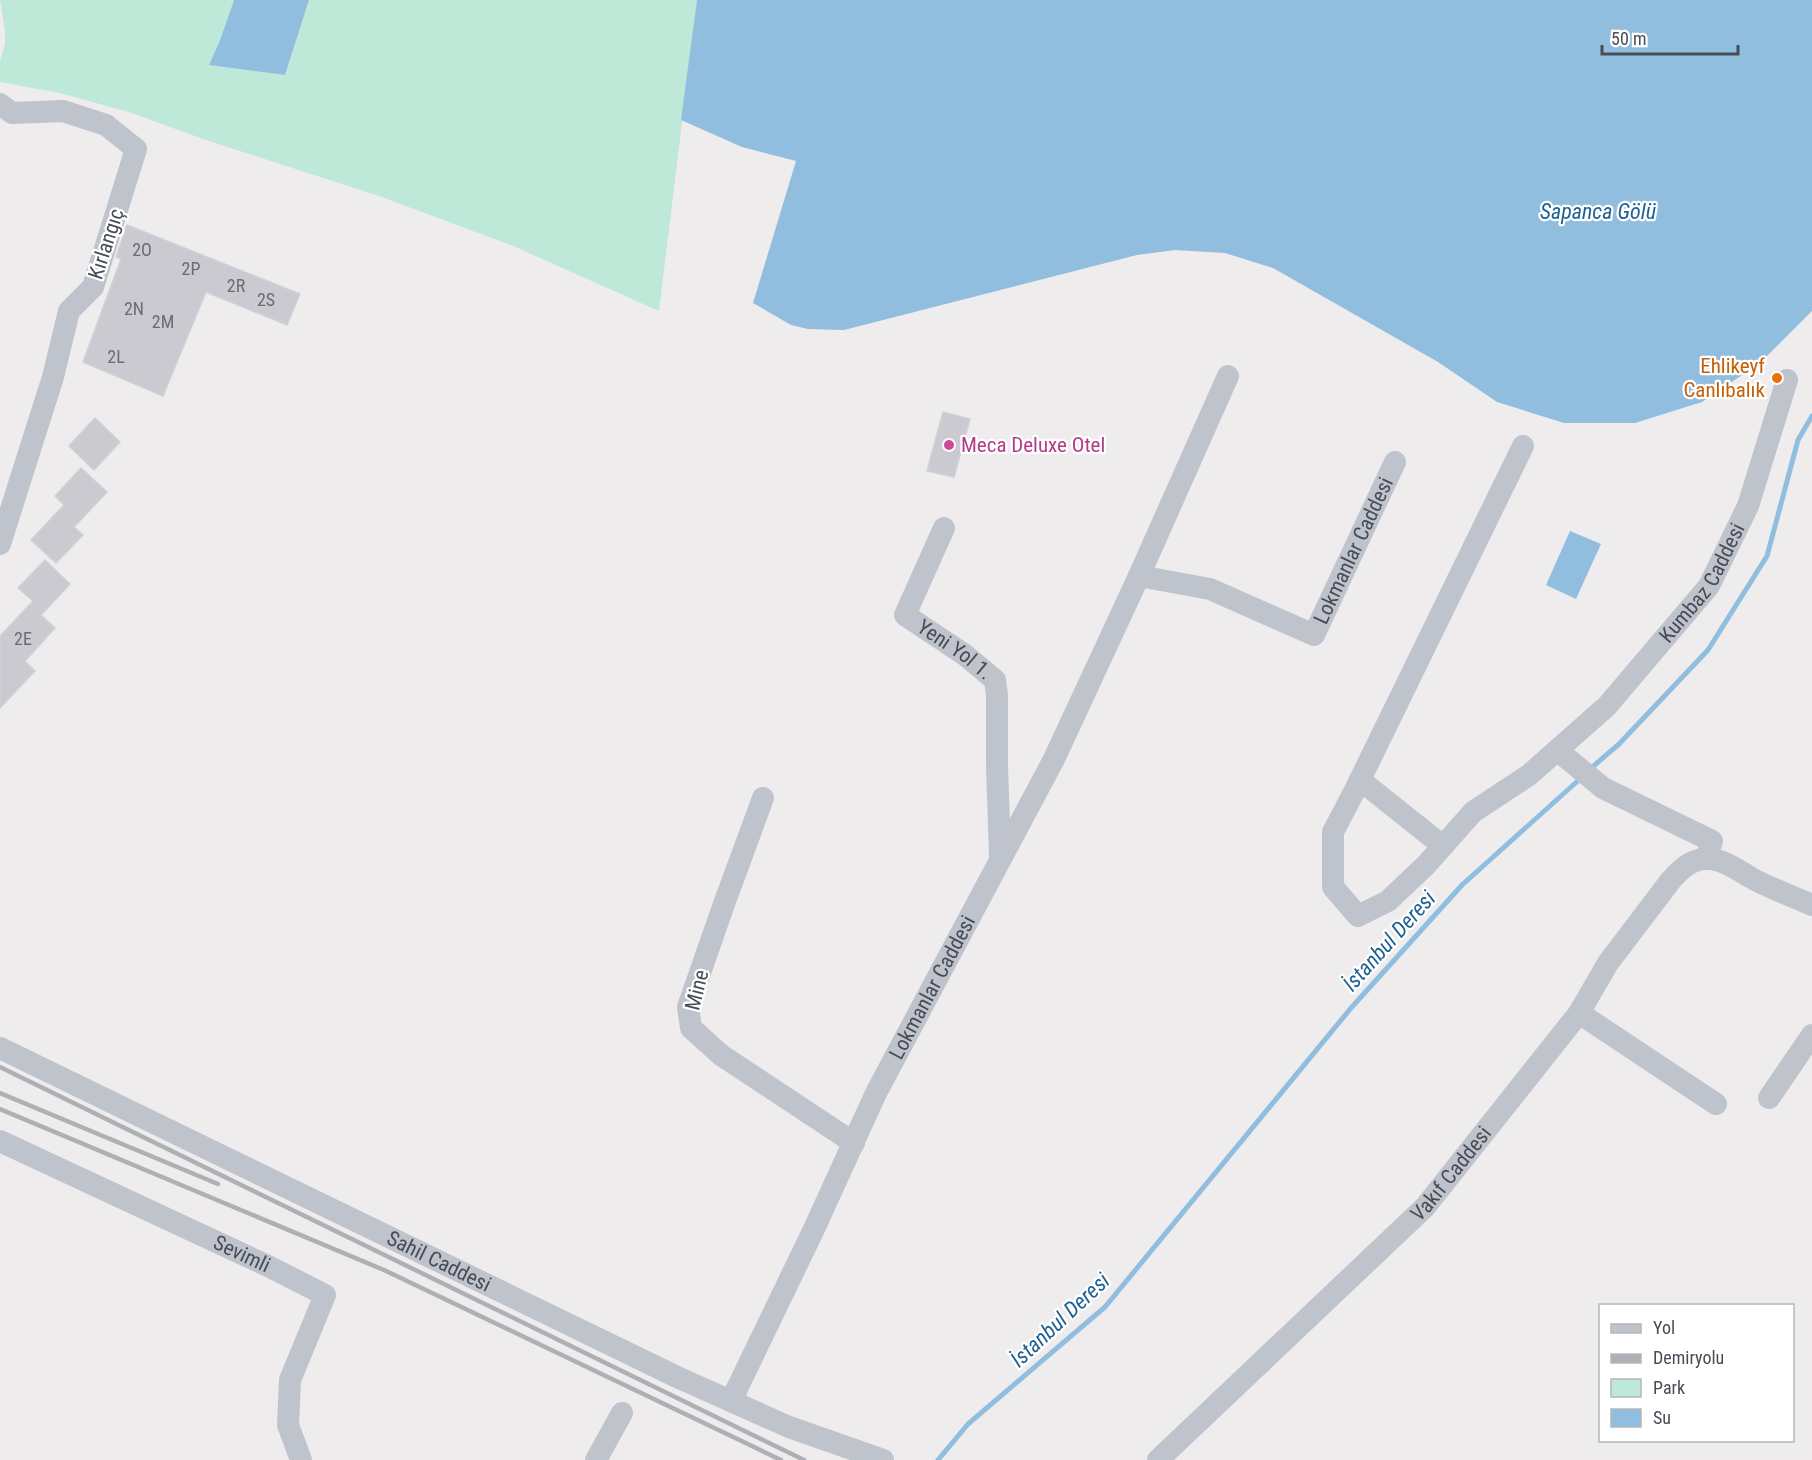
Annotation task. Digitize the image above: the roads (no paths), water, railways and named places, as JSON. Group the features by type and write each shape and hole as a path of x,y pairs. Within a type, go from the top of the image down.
{"street":[{"name":"Kırlangıç","path":"0,104 12,113 63,111 106,125 136,149 93,287 69,310 53,377 0,544"},
{"name":"Lokmanlar Caddesi","path":"731,1401 876,1093 1054,759 1228,376"},
{"name":"Kumbaz Caddesi","path":"1360,780 1333,832 1333,887 1358,915 1388,901 1426,865 1473,812 1529,775 1566,756 1709,586 1748,506 1787,380"},
{"path":"1443,846 1360,780 1523,446"},
{"name":"Lokmanlar Caddesi","path":"1139,576 1210,589 1314,635 1395,462"},
{"name":"Yeni Yol 1.","path":"944,528 905,615 965,655 995,681 1000,857"},
{"path":"1566,756 1603,788 1712,841 1706,859 1720,861 1812,905"},
{"name":"Mine","path":"763,798 723,904 688,1007 691,1028 721,1055 854,1143"},
{"name":"Vakıf Caddesi","path":"1158,1460 1425,1207 1579,1013 1608,963 1671,880 1692,862 1706,859"},
{"path":"1579,1013 1716,1104"},
{"path":"1769,1098 1812,1035"},
{"name":"Sahil Caddesi","path":"0,1048 677,1377 789,1427 883,1460"},
{"name":"Sevimli","path":"1,1143 270,1267 325,1295 290,1380 288,1425 301,1460"},
{"path":"596,1460 622,1413"}],"water":[{"path":"234,0 309,0 285,75 209,65"},
{"name":"Sapanca Gölü","path":"697,0 1812,0 1812,311 1760,363 1702,402 1635,423 1564,423 1497,402 1438,362 1273,268 1225,253 1175,250 1137,255 844,330 808,329 791,325 753,303 796,161 742,147 681,120"},
{"path":"1570,531 1601,544 1576,599 1546,585"}],"waterway":[{"name":"İstanbul Deresi","path":"1590,769 1619,744 1708,650 1767,556 1798,440 1812,416"},
{"name":"İstanbul Deresi","path":"938,1460 968,1424 1105,1307 1351,1008 1462,885 1581,778"}],"railway":[{"path":"0,1067 804,1460"},
{"path":"0,1093 218,1184"},
{"path":"0,1109 384,1270 781,1460"}],"place":[{"name":"Ehlikeyf Canlıbalık","path":"1777,378"},
{"name":"Meca Deluxe Otel","path":"949,445"}]}
